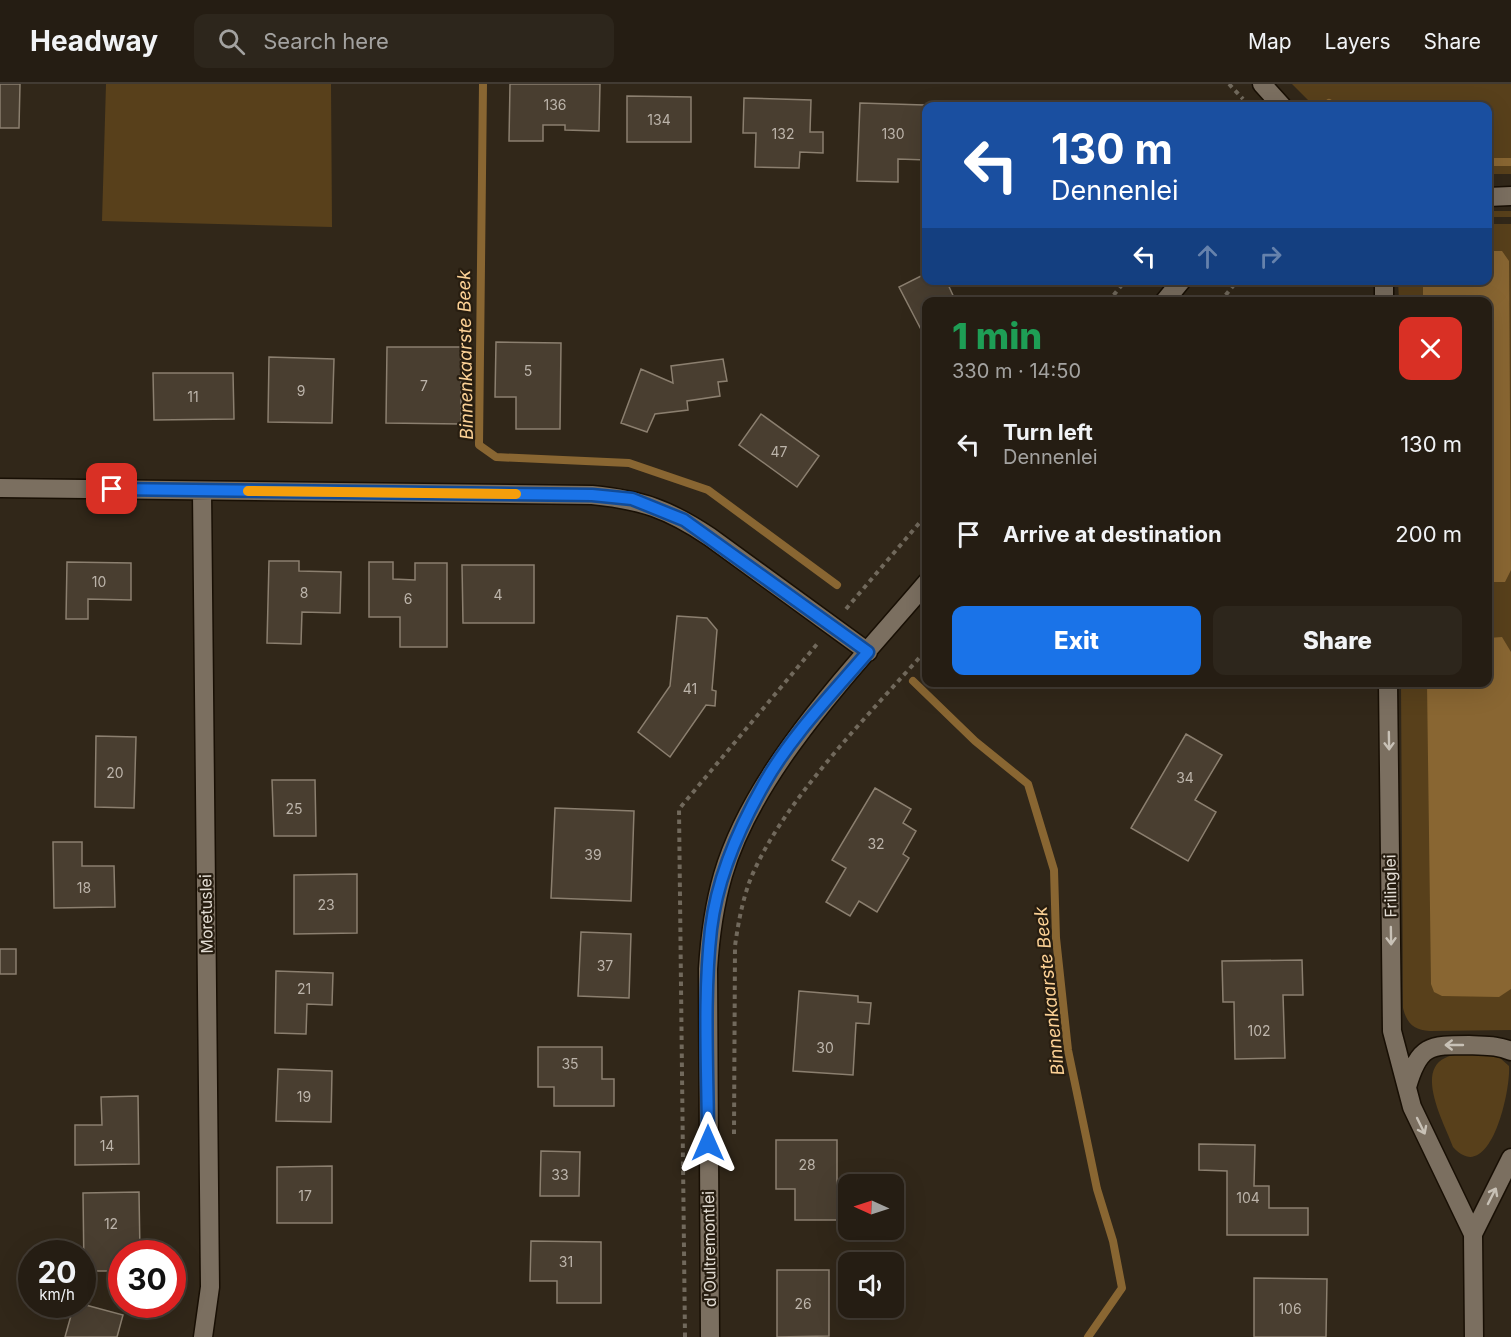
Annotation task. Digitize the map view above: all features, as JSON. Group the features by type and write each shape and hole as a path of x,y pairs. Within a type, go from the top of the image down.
{"street":[{"path":"1262,84 1278,102"},
{"path":"1492,196 1511,196"},
{"path":"1168,297 1178,285"},
{"path":"0,488 592,495 632,499 684,520 868,652"},
{"name":"Moretuslei","path":"202,491 210,1287 203,1337"},
{"name":"d'Oultremontlei","path":"710,1337 708,969 711,927 716,906 732,851 764,783 792,743 922,588"},
{"name":"Frilinglei","path":"1388,687 1392,1031 1412,1107 1473,1234 1474,1337"},
{"path":"1407,1087 1413,1066 1434,1045 1498,1046 1511,1052"},
{"name":"Frilinglei","path":"1473,1234 1511,1158"}],"path":[{"path":"1229,84 1246,102"},
{"path":"1112,297 1122,285"},
{"path":"1224,297 1234,285"},
{"path":"734,1137 735,946 740,916 750,882 775,832 805,792 922,655"}],"shaded area":[{"path":"106,84 331,84 332,227 102,221"},
{"path":"1292,84 1511,84 1511,174 1492,174 1492,102 1310,102"},
{"path":"1492,211 1511,211 1511,217 1492,217"},
{"path":"1492,224 1511,224 1511,1030 1430,1031 1420,1029 1412,1025 1403,1008 1401,687 1492,687 1492,297 1399,297 1398,285 1492,285"},
{"path":"1492,251 1502,251 1509,261 1511,570 1505,582 1492,582 1492,297 1423,297 1423,285 1492,285"},
{"path":"1502,637 1511,652 1511,989 1499,997 1442,996 1434,992 1431,984 1427,687 1492,687 1492,638"},
{"path":"1487,1054 1500,1058 1509,1066 1506,1095 1496,1131 1488,1146 1478,1155 1466,1156 1453,1147 1444,1126 1432,1087 1432,1075 1436,1065 1450,1056"}],"building":[{"path":"0,84 20,84 19,128 0,128"},
{"path":"510,84 600,84 599,131 565,130 565,125 543,125 543,141 509,141"},
{"path":"627,96 691,97 691,142 627,142"},
{"path":"744,98 811,100 810,132 823,132 823,153 800,152 799,168 755,167 756,133 743,133"},
{"path":"860,103 922,105 922,160 898,159 898,182 857,181"},
{"path":"922,276 922,285 948,285 954,297 922,297 922,331 899,287"},
{"path":"496,342 561,343 560,429 516,429 516,397 495,397"},
{"path":"387,347 461,347 461,424 386,423"},
{"path":"269,357 334,359 332,423 268,422"},
{"path":"723,359 727,381 718,382 720,396 687,401 688,410 655,414 647,432 621,423 641,369 673,383 671,366"},
{"path":"153,373 233,373 234,419 154,420"},
{"path":"761,414 819,456 797,487 739,445"},
{"path":"269,561 299,561 299,571 341,572 340,613 302,612 301,644 267,643"},
{"path":"67,562 131,563 131,600 88,599 88,619 66,619"},
{"path":"369,562 393,562 393,579 415,580 415,563 447,563 447,647 400,647 400,617 369,617"},
{"path":"462,565 534,565 534,623 463,623"},
{"path":"677,616 707,618 717,630 712,690 716,691 715,706 706,705 670,757 638,732 670,686"},
{"path":"1186,734 1222,755 1195,800 1216,812 1188,861 1131,828"},
{"path":"96,736 136,737 134,808 95,807"},
{"path":"272,780 315,780 316,836 274,836"},
{"path":"875,788 911,809 903,823 916,831 903,854 909,858 877,912 859,901 850,916 826,902 846,868 832,860"},
{"path":"555,808 634,811 631,901 551,898"},
{"path":"53,842 82,842 82,866 114,866 115,907 54,908"},
{"path":"357,874 357,933 294,934 294,875"},
{"path":"581,932 631,934 629,998 578,996"},
{"path":"0,949 16,949 16,974 0,974"},
{"path":"1302,960 1303,995 1283,995 1285,1058 1235,1059 1234,1002 1223,1002 1222,961"},
{"path":"276,971 333,973 332,1005 307,1004 306,1034 275,1033"},
{"path":"799,991 858,996 858,1002 871,1003 869,1024 856,1023 853,1075 793,1071"},
{"path":"538,1047 602,1047 602,1079 614,1079 614,1106 554,1106 554,1087 538,1087"},
{"path":"278,1069 332,1071 331,1122 276,1121"},
{"path":"138,1096 139,1164 75,1165 75,1125 102,1125 101,1097"},
{"path":"776,1140 837,1140 838,1220 795,1220 795,1189 776,1189"},
{"path":"1199,1144 1255,1145 1254,1186 1269,1186 1269,1208 1308,1208 1308,1235 1227,1235 1227,1171 1199,1170"},
{"path":"541,1151 580,1152 579,1196 540,1196"},
{"path":"332,1166 332,1223 277,1223 277,1167"},
{"path":"139,1192 140,1240 108,1240 108,1271 96,1271 96,1240 84,1240 83,1193"},
{"path":"531,1241 601,1242 601,1303 557,1303 557,1281 530,1281"},
{"path":"777,1270 829,1270 829,1336 777,1337"},
{"path":"1254,1278 1327,1279 1326,1337 1254,1337"},
{"path":"96,1308 108,1311 108,1318 122,1318 117,1337 65,1337 70,1318 96,1318"}],"waterway":[{"name":"Binnenkaarste Beek","path":"483,84 479,445 496,457 629,463 708,490 837,585"},
{"path":"1492,162 1511,162"},
{"name":"Binnenkaarste Beek","path":"913,681 975,741 1028,784 1054,870 1056,938 1068,1050 1097,1189 1113,1241 1122,1288 1088,1337"}],"slow traffic":[{"path":"248,491 516,494"}],"route":[{"path":"112,489 592,495 632,499 684,520 868,652 792,743 764,783 741,829 723,873 711,927 708,969 708,1143"}]}
